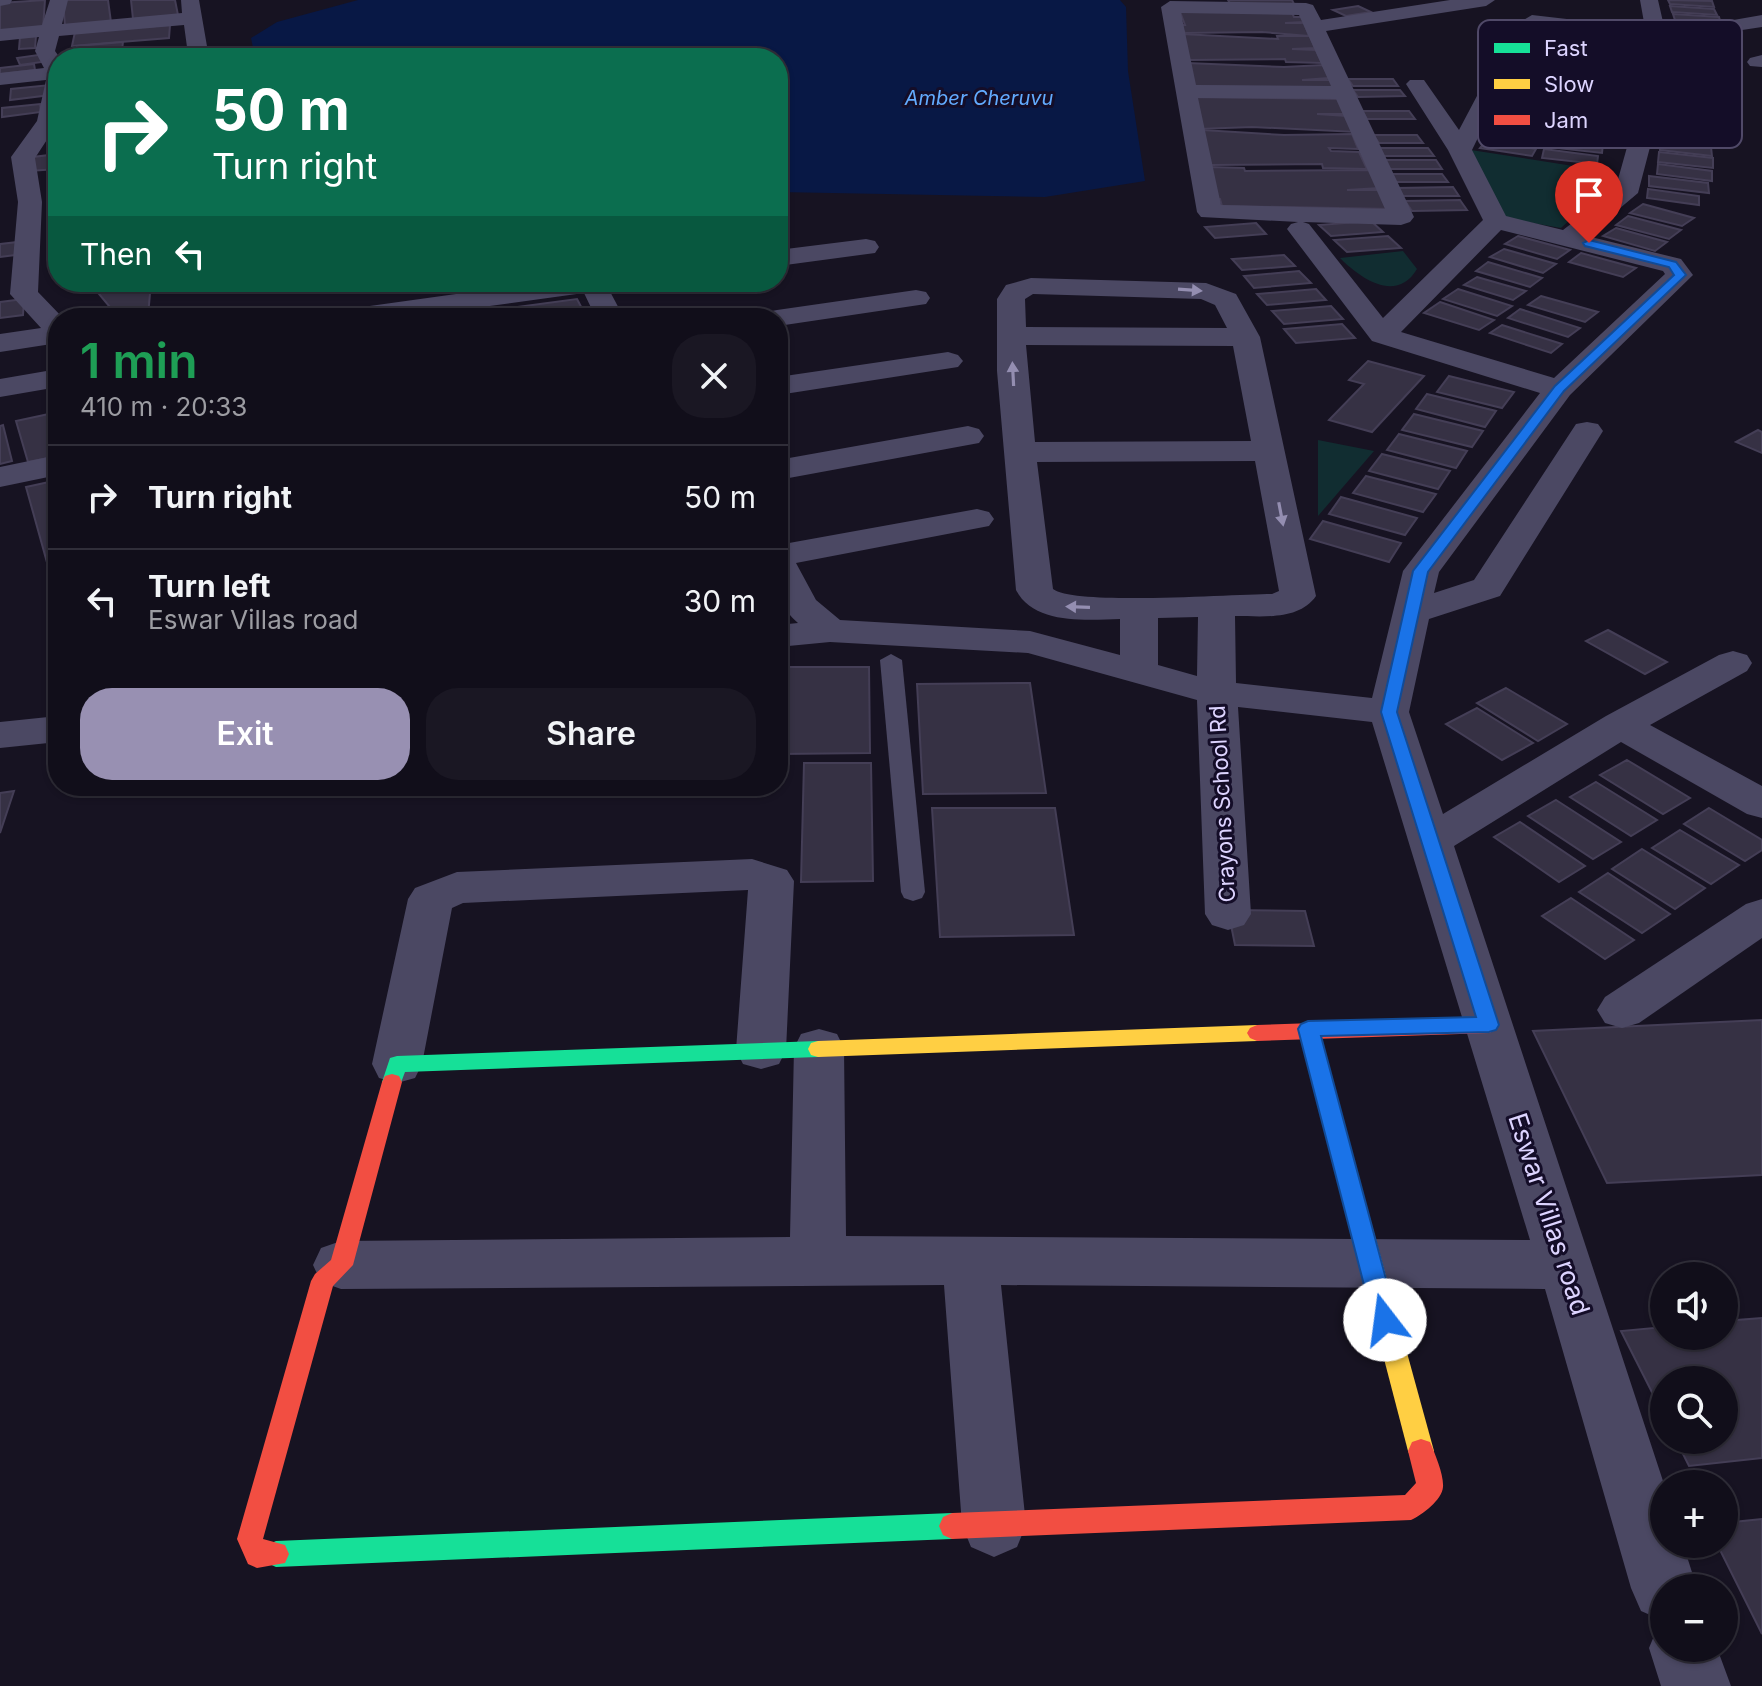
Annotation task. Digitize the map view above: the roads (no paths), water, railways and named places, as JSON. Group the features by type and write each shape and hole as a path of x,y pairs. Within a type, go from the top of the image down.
{"street":[{"path":"53,48 52,30 59,0"},
{"path":"1355,0 1393,16"},
{"path":"1316,27 1486,0"},
{"path":"1649,0 1653,20"},
{"path":"1170,7 1306,9 1316,27 1401,217 1210,212 1170,7"},
{"path":"0,35 192,9 197,48"},
{"path":"1742,24 1762,21"},
{"path":"0,55 48,75"},
{"path":"0,79 48,77"},
{"path":"27,100 48,82"},
{"path":"788,635 830,631 889,647 1030,642 1217,693 1389,712 1421,571 1559,389 1680,275 1672,265 1496,221 1460,150 1417,84"},
{"path":"1186,91 1346,93"},
{"path":"48,96 32,146 30,202 13,258 12,296 48,324"},
{"path":"1460,150 1478,114"},
{"path":"15,130 32,146"},
{"path":"1567,239 1626,193 1638,148"},
{"path":"0,207 48,201"},
{"path":"1382,335 1496,221"},
{"path":"1300,229 1382,335 1559,389"},
{"path":"788,257 866,247"},
{"path":"1031,286 1206,291 1226,300 1246,337 1298,596 1278,605 1139,608 1064,606 1046,602 1036,595 1031,578 1012,371 1013,336 1011,299 1016,291 1031,286"},
{"path":"414,308 530,292"},
{"path":"600,292 617,308"},
{"path":"788,316 916,298"},
{"path":"0,343 48,334"},
{"path":"1013,336 1246,337"},
{"path":"788,385 948,361"},
{"path":"0,388 48,380"},
{"path":"1412,612 1487,588 1587,431"},
{"path":"788,468 968,436"},
{"path":"1020,452 1269,451"},
{"path":"0,477 48,467"},
{"path":"788,557 977,519"},
{"path":"788,579 801,606 830,631"},
{"name":"Crayons School Rd","path":"1216,605 1217,693 1228,914"},
{"path":"1139,608 1139,672"},
{"path":"1432,840 1620,725 1733,663"},
{"name":"Eswar Villas road","path":"1389,712 1566,1265 1660,1574"},
{"path":"1620,725 1762,804"},
{"path":"0,735 48,730"},
{"path":"761,1050 771,881 752,874 457,888 431,899 397,1064 341,1265 323,1281 250,1539 257,1555 1411,1507 1430,1487 1308,1029"},
{"path":"1622,1010 1762,915"},
{"path":"397,1064 1308,1029 1489,1025"},
{"path":"818,1261 819,1048"},
{"path":"341,1265 970,1261 1566,1265"},
{"path":"970,1261 994,1525"},
{"path":"1688,1662 1696,1686"}],"lane":[{"path":"889,647 913,892"}],"water":[{"name":"Amber Cheruvu","path":"358,0 1120,0 1126,7 1128,71 1145,181 1045,197 788,192 788,48 253,48 251,38 277,22"}]}
